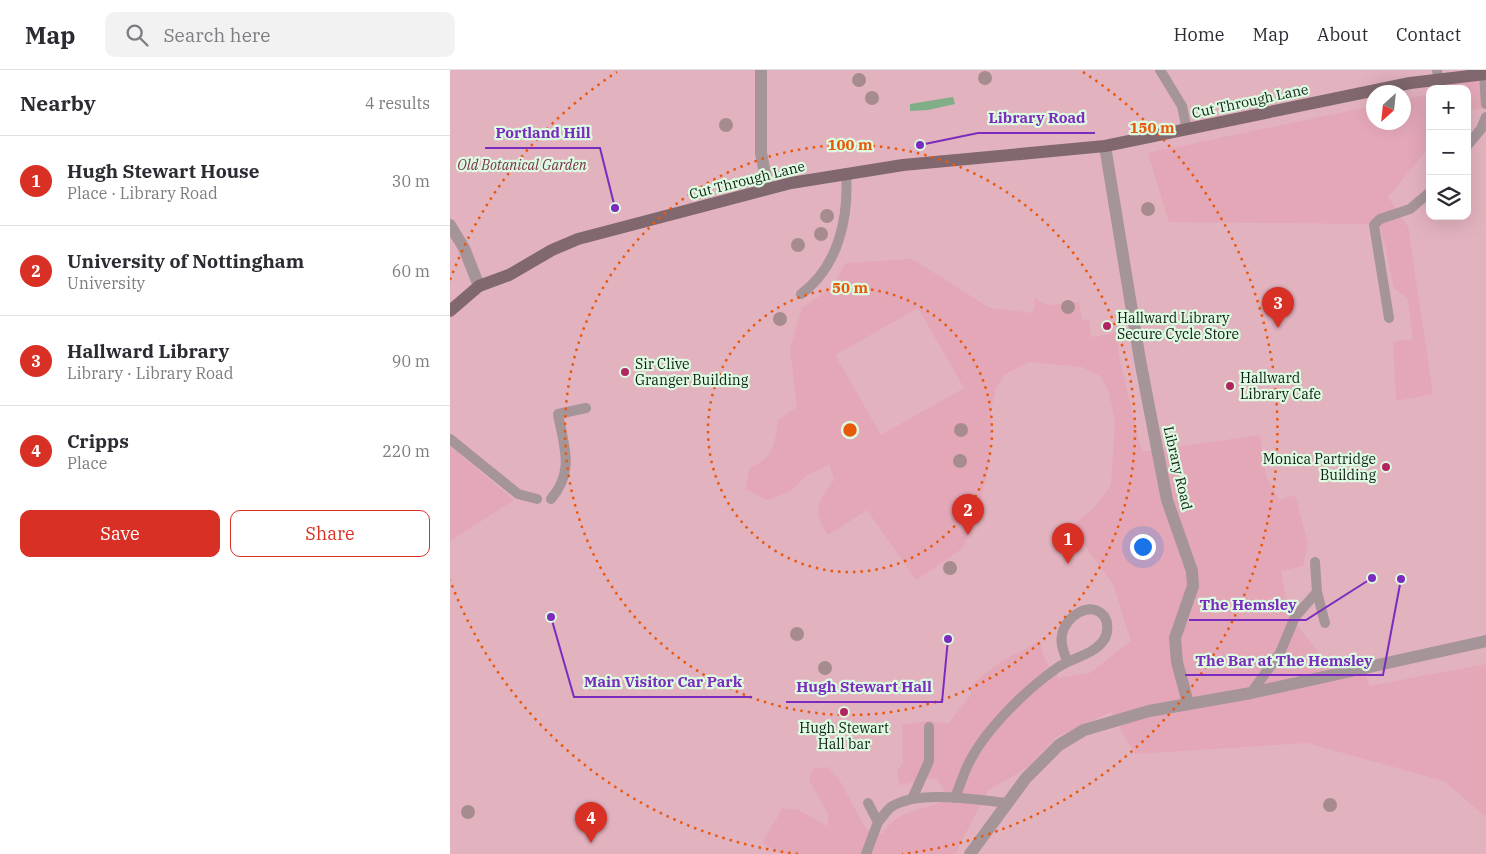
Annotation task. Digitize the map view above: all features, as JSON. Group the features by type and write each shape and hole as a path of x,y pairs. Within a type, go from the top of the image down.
{"street":[{"path":"761,70 761,153 768,188"},
{"name":"Cut Through Lane","path":"450,311 479,286 509,274 552,250 578,239 768,188 846,173 903,165 1106,146 1187,130 1437,74 1485,74"},
{"name":"Library Road","path":"1106,146 1140,360 1167,500 1192,571 1193,586 1175,638 1177,662 1188,703"},
{"path":"450,226 464,248 479,286"},
{"path":"970,854 1026,778 1058,746 1084,730 1149,711 1251,693 1486,641"}],"lane":[{"path":"1160,70 1182,106 1187,130"},
{"path":"1485,74 1486,104"},
{"path":"1471,141 1481,129 1486,116"},
{"path":"800,294 814,283 828,265 839,238 847,206 846,173"},
{"path":"1389,318 1374,225 1380,219 1410,209 1426,195"},
{"path":"551,499 562,486 565,473 566,458 558,414 586,408"},
{"path":"450,438 518,494 537,499"},
{"path":"1315,562 1317,592 1325,623"},
{"path":"1251,693 1280,653 1295,617 1317,592"},
{"path":"955,798 971,759 992,729 1046,676 1067,661 1091,651 1103,641 1108,629 1105,617 1099,612 1092,610 1082,612 1067,620 1062,634 1061,645 1067,661"},
{"path":"912,799 929,761 929,726"},
{"path":"866,854 878,822 891,807 912,799 955,798 1008,803"},
{"path":"868,803 878,822"}],"green space":[{"name":"Old Botanical Garden","path":"450,70 1486,70 1486,854 450,854"}],"shaded area":[{"path":"1467,70 1486,70 1486,107 1471,110 1471,85 1447,85"},
{"path":"1426,95 1426,151 1388,197 1408,227 1433,394 1396,401 1393,342 1413,339 1408,299 1394,288 1380,224 1169,222 1148,153 1366,107 1366,130 1411,130 1411,98"},
{"path":"953,97 955,104 928,110 910,111 910,104"},
{"path":"912,259 990,308 1032,313 1035,306 1034,298 1048,305 1079,302 1082,320 1089,319 1091,337 1117,333 1119,356 1142,452 1260,435 1266,476 1279,500 1295,495 1308,543 1303,566 1281,571 1289,615 1324,659 1357,654 1370,686 1486,664 1486,817 1444,781 1307,743 1135,754 1111,712 1056,737 1027,768 988,790 955,854 780,854 762,842 783,808 798,810 827,826 829,815 809,780 813,769 828,767 840,781 865,827 876,835 882,834 901,816 938,803 944,789 936,778 900,785 897,771 903,763 902,725 928,721 948,724 970,696 973,683 1002,661 1040,641 1045,661 1059,678 1090,673 1131,641 1113,584 1071,527 1093,509 1111,485 1115,423 1109,391 1100,376 1082,367 1029,362 1005,374 996,388 991,409 988,470 978,510 963,548 916,580 867,510 828,535 818,512 820,500 834,480 830,464 807,475 790,492 767,500 746,489 749,469 764,460 772,450 778,420 797,407 790,349 802,308 831,288 846,263","holes":["918,308 964,388 881,435 835,355"]},
{"path":"450,446 514,500 450,541"}],"place":[{"name":"Library Road","path":"920,145"},
{"name":"Portland Hill","path":"615,208"},
{"name":"Hallward Library Secure Cycle Store","path":"1107,326"},
{"name":"Hallward Library","path":"1278,328"},
{"name":"Sir Clive Granger Building","path":"625,372"},
{"name":"Hallward Library Cafe","path":"1230,386"},
{"name":"Monica Partridge Building","path":"1386,467"},
{"name":"University of Nottingham","path":"968,535"},
{"name":"Hugh Stewart House","path":"1068,564"},
{"name":"The Hemsley","path":"1372,578"},
{"name":"The Bar at The Hemsley","path":"1401,579"},
{"name":"Main Visitor Car Park","path":"551,617"},
{"name":"Hugh Stewart Hall","path":"948,639"},
{"name":"Hugh Stewart Hall bar","path":"844,712"},
{"name":"Cripps","path":"591,843"}]}
